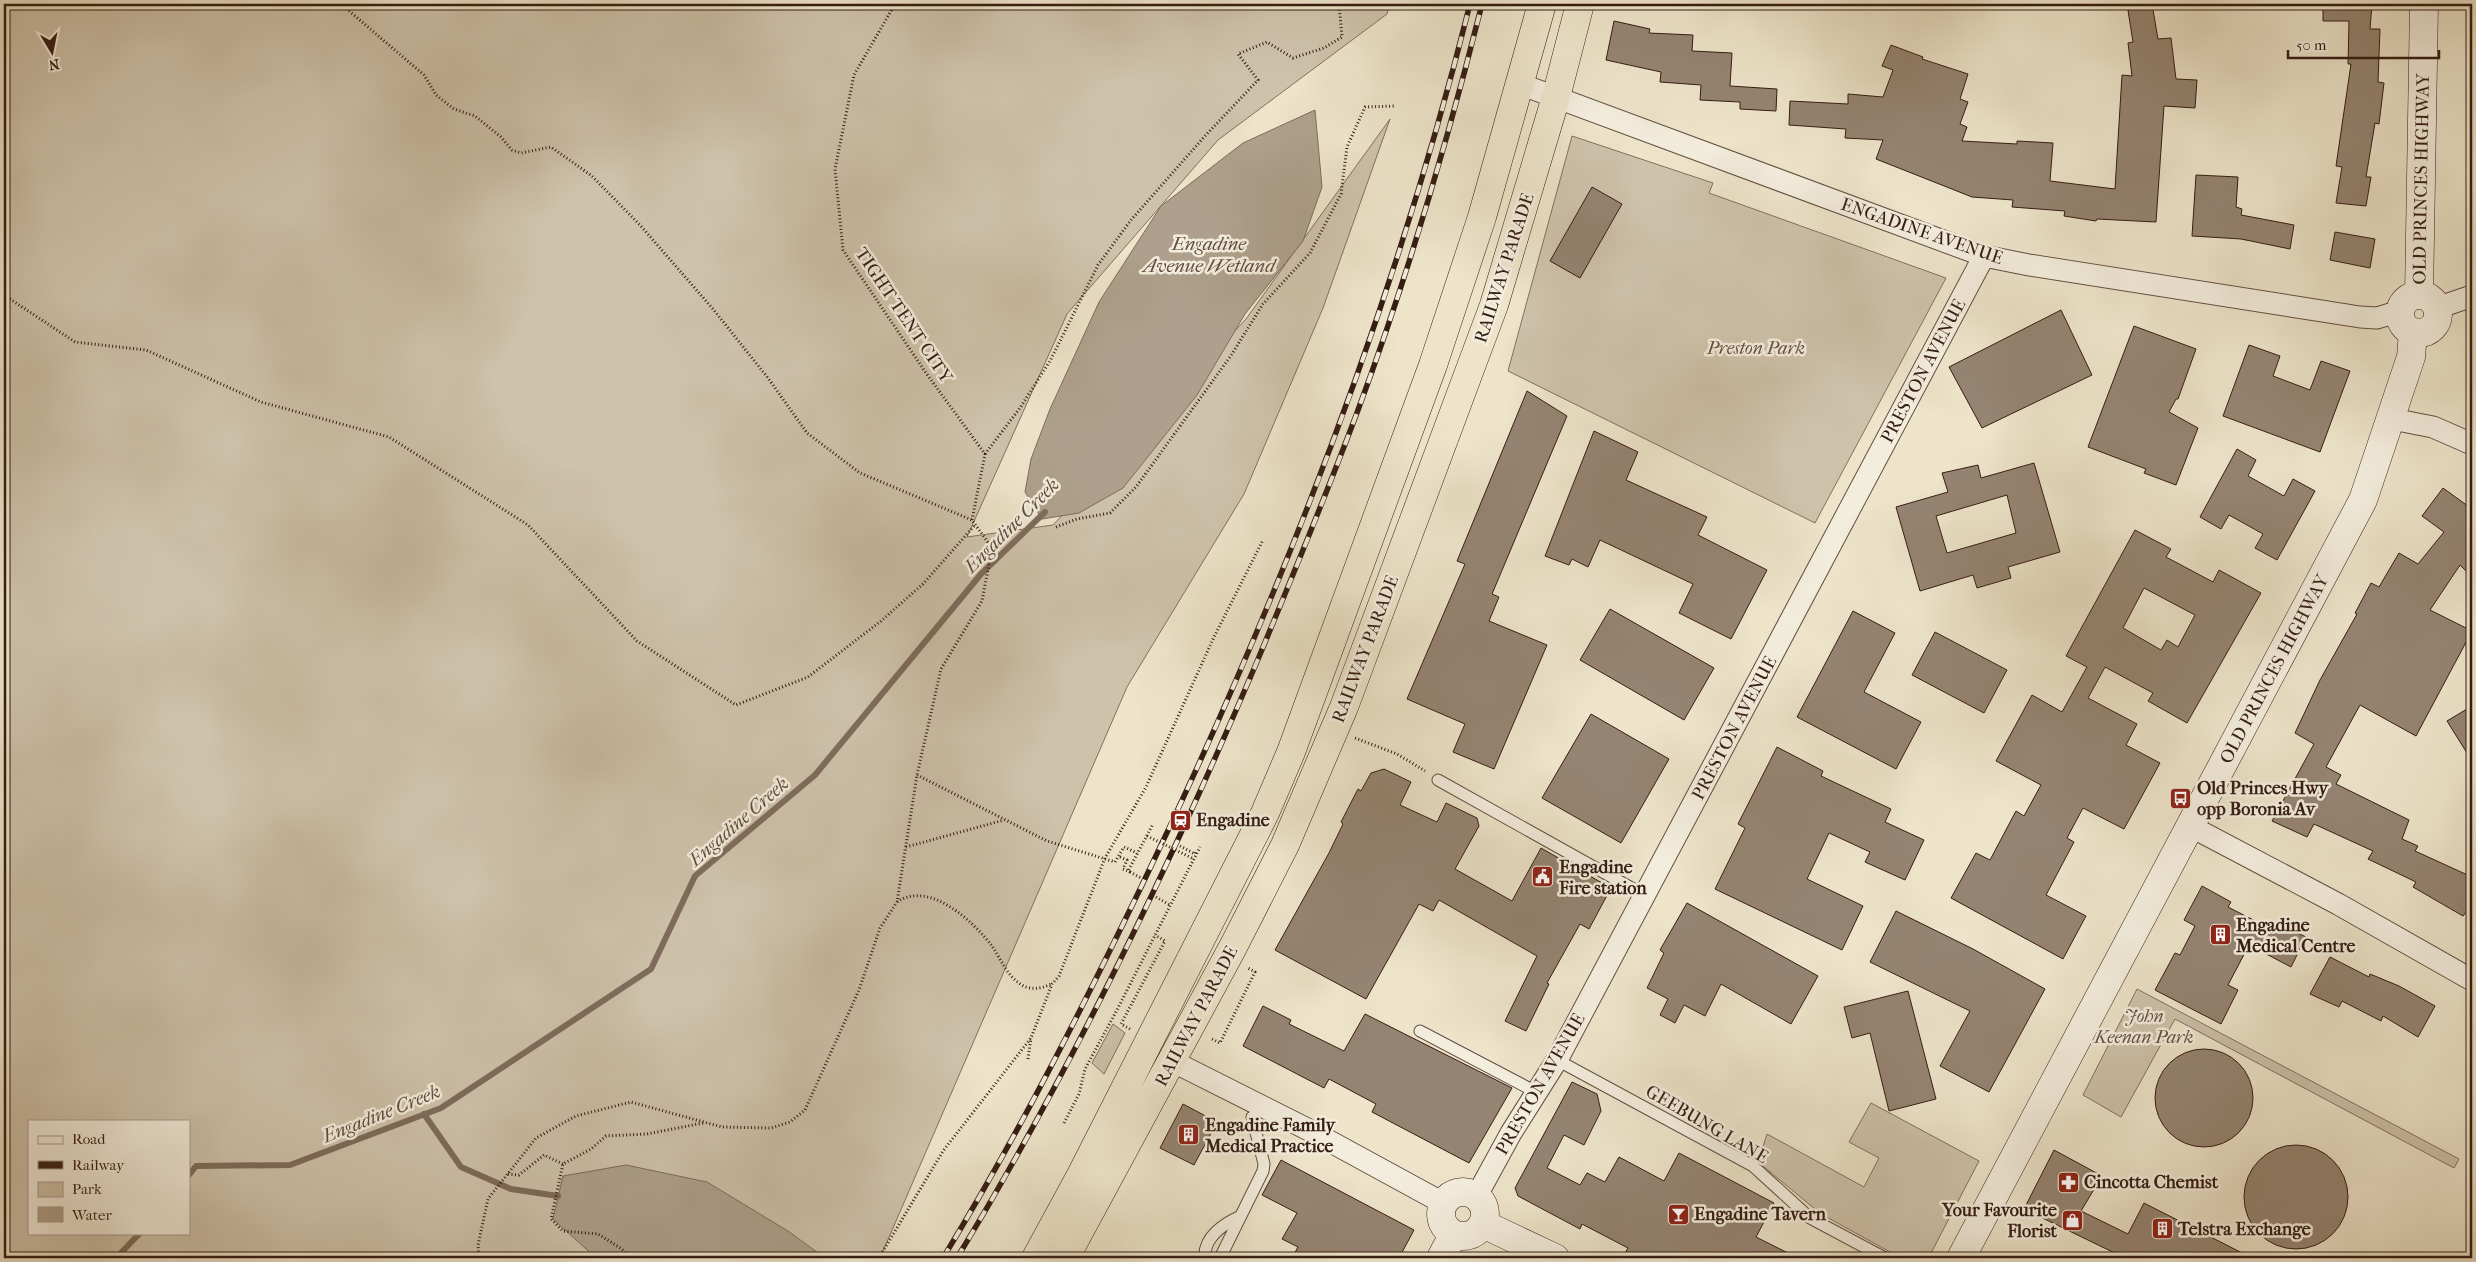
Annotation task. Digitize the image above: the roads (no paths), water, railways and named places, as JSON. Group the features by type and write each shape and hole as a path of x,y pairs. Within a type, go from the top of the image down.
{"highway":[{"name":"RAILWAY PARADE","path":"1036,1258 1080,1177 1266,813 1291,752 1433,365 1482,217 1542,4"},
{"name":"RAILWAY PARADE","path":"1065,1258 1172,1061 1285,845 1344,708 1494,305 1556,97 1580,4"}],"street":[{"name":"OLD PRINCES HIGHWAY","path":"1961,1258 2363,500 2392,419 2411,357 2417,311 2424,4"},
{"name":"ENGADINE AVENUE","path":"1520,84 1984,256 2029,266 2360,317 2377,318 2417,311 2472,296"},
{"name":"PRESTON AVENUE","path":"1476,1197 1511,1134 1557,1060 1984,256"},
{"path":"2392,419 2433,427 2465,439 2472,444"},
{"path":"2190,826 2347,909 2472,980"},
{"path":"1172,1061 1317,1135 1443,1203"},
{"path":"1462,1192 1476,1197 1484,1209 1483,1224 1474,1234 1447,1246 1447,1230 1440,1217 1443,1203 1448,1197 1462,1192"},
{"path":"1483,1224 1555,1258"}],"lane":[{"path":"1438,780 1644,895"},
{"path":"1420,1031 1538,1093"},
{"name":"GEEBUNG LANE","path":"1557,1060 1753,1166 1810,1218 1885,1258"},
{"path":"1220,1258 1260,1179 1264,1164 1252,1117"},
{"path":"1205,1258 1206,1250 1215,1232 1224,1224 1241,1216"}],"water":[{"name":"Engadine Avenue Wetland","path":"1315,110 1322,187 1303,241 1245,314 1197,395 1123,488 1079,513 1042,519 1025,492 1031,459 1050,409 1099,302 1161,206 1243,143"},
{"path":"626,1165 707,1182 788,1231 825,1258 596,1258 553,1219 563,1176"}],"waterway":[{"name":"Engadine Creek","path":"190,1174 196,1166 290,1165 441,1108 651,969 695,876 815,775 981,574 1045,512"},
{"path":"424,1114 461,1167 511,1189 558,1196"},
{"name":"Engadine Creek","path":"116,1258 139,1234"}],"railway":[{"path":"943,1258 997,1166 1048,1073 1096,979 1193,777 1241,669 1329,452 1369,341 1406,230 1440,117 1470,4"},
{"path":"957,1258 1040,1114 1117,967 1189,816 1256,664 1333,474 1376,360 1410,259 1441,157 1482,4"}],"place":[{"name":"Old Princes Hwy opp Boronia Av","path":"2181,798"},
{"name":"Engadine","path":"1180,820"},
{"name":"Engadine Fire station","path":"1543,877"},
{"name":"Engadine Medical Centre","path":"2220,935"},
{"name":"Engadine Family Medical Practice","path":"1189,1135"},
{"name":"Cincotta Chemist","path":"2068,1182"},
{"name":"Engadine Tavern","path":"1678,1214"},
{"name":"Your Favourite Florist","path":"2073,1220"},
{"name":"Telstra Exchange","path":"2162,1229"}],"park label":[{"name":"Preston Park","path":"1756,348"},
{"name":"John Keenan Park","path":"2144,1026"}]}
